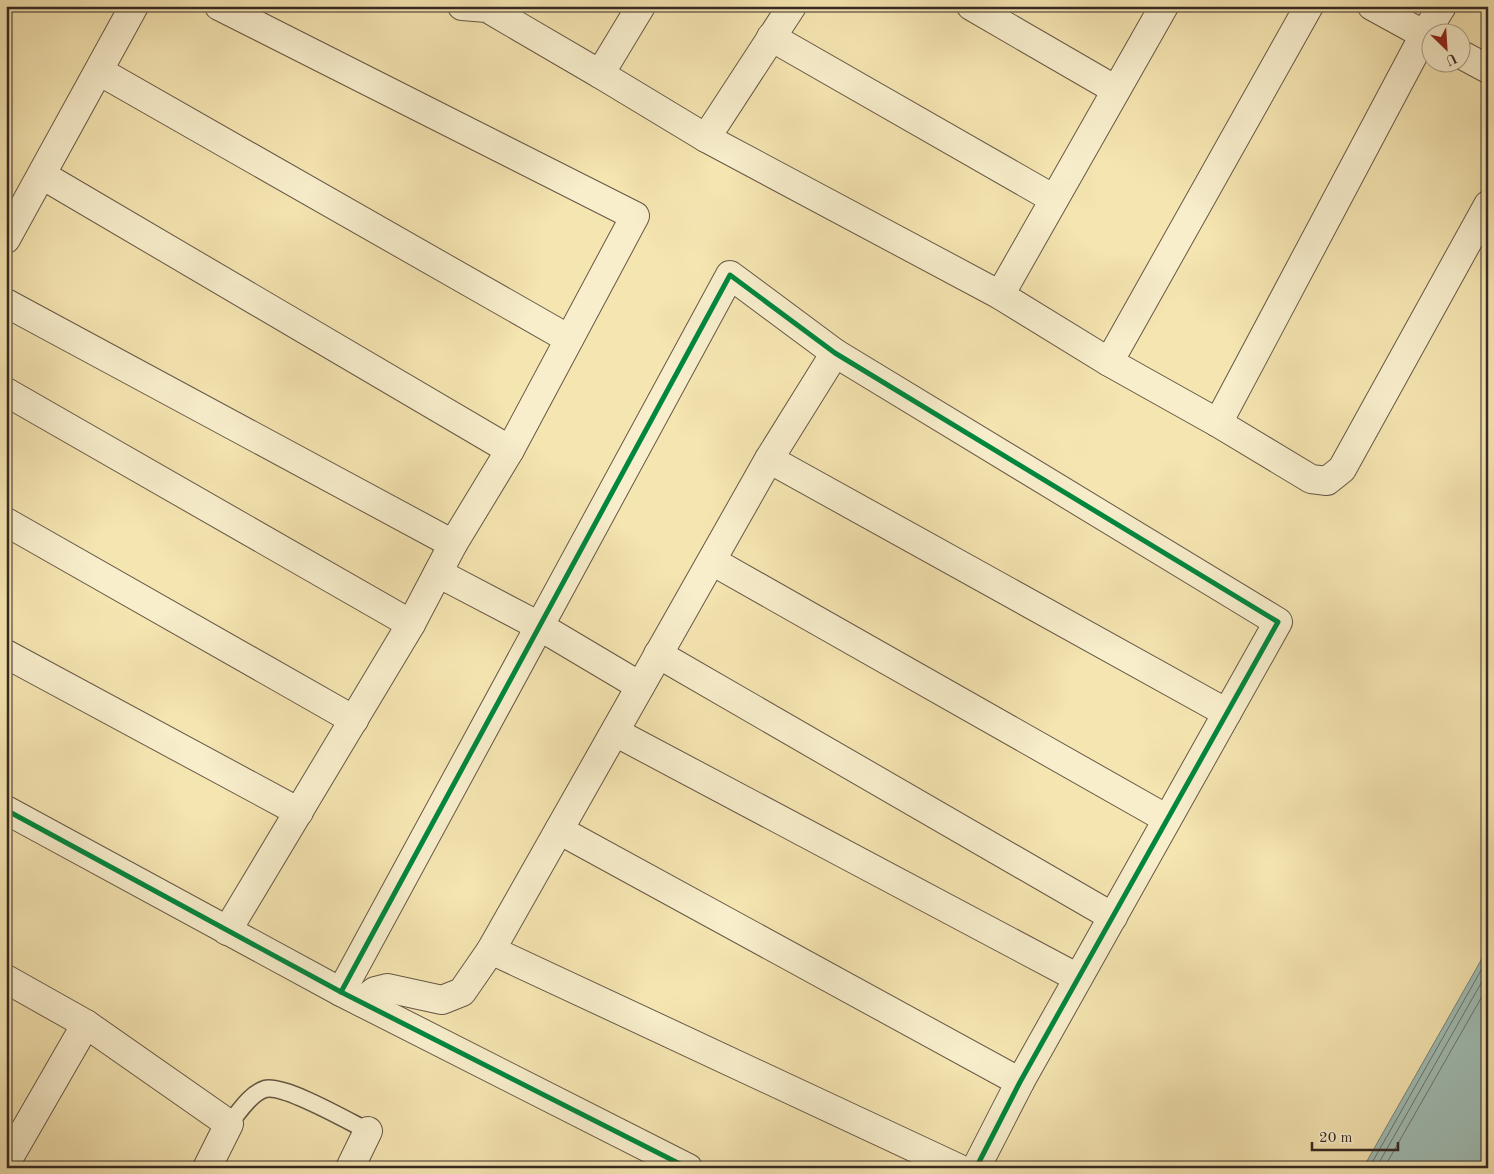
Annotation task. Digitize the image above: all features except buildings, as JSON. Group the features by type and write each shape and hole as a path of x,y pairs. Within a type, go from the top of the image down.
{"street":[{"path":"6,239 134,6"},
{"path":"219,6 635,216 510,450 453,544 411,624 228,931"},
{"path":"600,74 641,6"},
{"path":"706,138 792,6"},
{"path":"971,6 1116,90"},
{"path":"1000,295 1164,6"},
{"path":"1109,362 1309,6"},
{"path":"1372,6 1422,34"},
{"path":"1435,22 1442,6"},
{"path":"479,7 600,74 706,138 1000,295 1109,362 1218,423 1311,479 1328,481 1342,469 1488,205"},
{"path":"772,37 1054,199"},
{"path":"1218,423 1422,48"},
{"path":"1472,61 1488,70"},
{"path":"99,71 569,339"},
{"path":"42,175 510,450"},
{"path":"351,997 539,626 730,275 835,353 1278,622 1020,1082 976,1168"},
{"path":"6,304 453,544"},
{"path":"351,997 387,988 442,1000 462,992 491,950 769,459 835,353"},
{"path":"6,392 411,624"},
{"path":"769,459 1227,713"},
{"path":"6,522 354,720"},
{"path":"712,561 1168,819"},
{"path":"438,573 539,626 640,686"},
{"path":"6,654 299,812"},
{"path":"658,654 1113,917"},
{"path":"615,732 1078,978"},
{"path":"6,810 351,997 688,1168"},
{"path":"559,830 1020,1082"},
{"path":"491,950 958,1168"},
{"path":"6,979 86,1024 229,1124 207,1168"},
{"path":"6,1163 86,1024"},
{"path":"350,1168 368,1131"}],"lane":[{"path":"229,1124 251,1098 266,1089 280,1090 294,1095 368,1131"}],"water":[{"path":"1488,948 1488,1168 1363,1168"}],"cycle path":[{"path":"341,992 730,275 835,353 1278,622 1020,1082 976,1168"},
{"path":"6,810 341,992 688,1168"}]}
